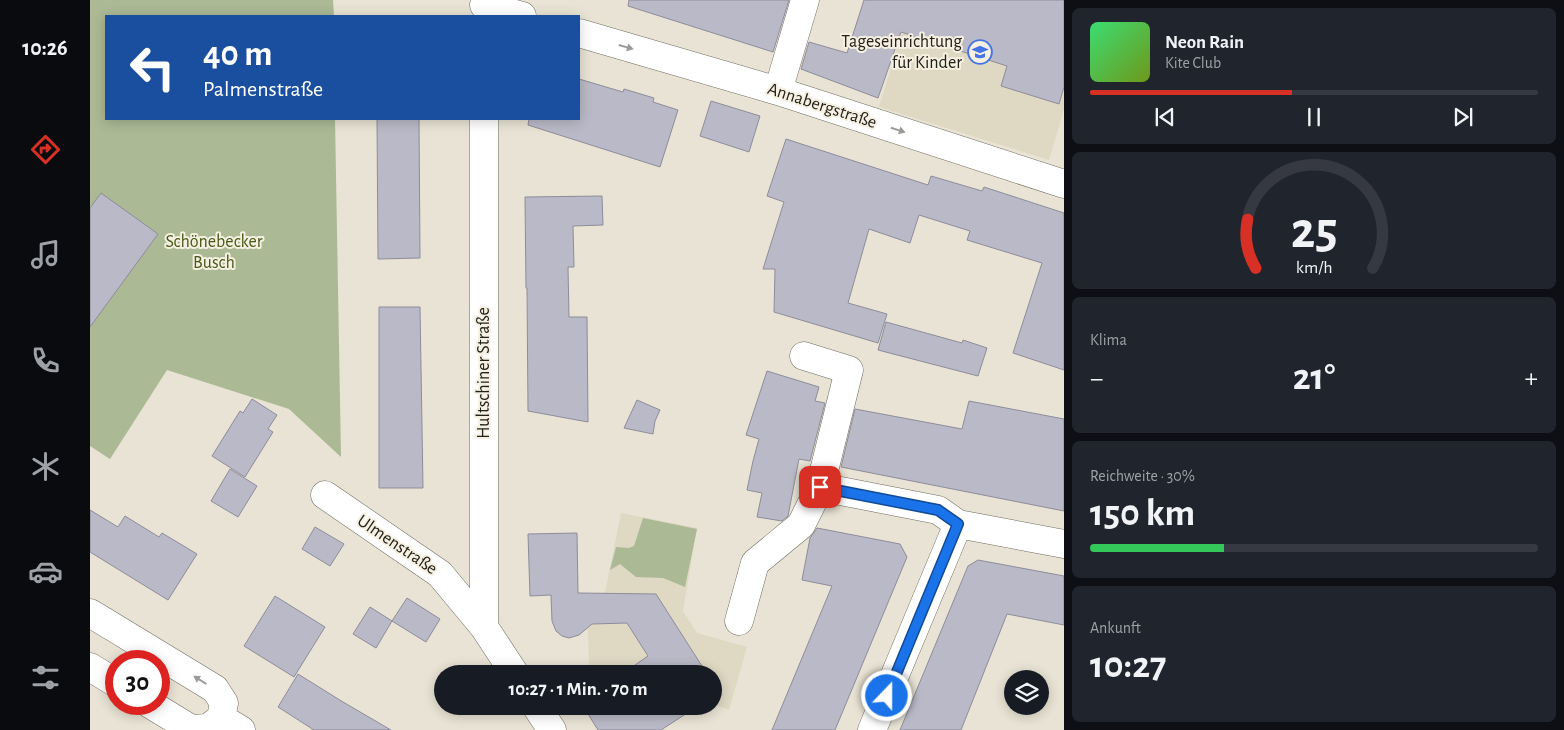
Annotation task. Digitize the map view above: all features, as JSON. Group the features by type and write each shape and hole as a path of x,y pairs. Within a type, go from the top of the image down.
{"street":[{"path":"778,91 805,0"},
{"path":"484,7 518,15"},
{"name":"Annabergstraße","path":"580,33 778,91 1064,184"},
{"name":"Hultschiner Straße","path":"484,120 484,627"},
{"path":"739,621 755,563 801,525 820,487 849,370 804,356"},
{"path":"820,487 938,510 958,524 1064,544"},
{"name":"Ulmenstraße","path":"324,495 440,574 484,627 509,665"},
{"path":"872,730 958,524"},
{"path":"90,613 215,690 224,702 231,724 191,729 168,715"},
{"path":"90,667 105,676"},
{"path":"542,715 552,730"}],"shaded area":[{"name":"Tageseinrichtung für Kinder","path":"912,0 1058,0 1064,2 1064,109 1049,160 879,107"},
{"path":"621,513 697,528 683,611 697,633 747,647 729,710 722,707 722,665 589,665 587,594 605,593"}],"green space":[{"name":"Schönebecker Busch","path":"90,0 333,0 334,15 105,15 105,120 335,120 341,457 289,409 167,370 110,459 90,446"},
{"path":"643,518 697,529 685,587 663,578 636,577 620,564 610,570 616,547 629,548 634,546"}],"building":[{"path":"629,0 789,0 773,52 628,6"},
{"path":"864,0 1064,0 1064,87 1059,104 1001,86 1007,66 901,32 878,98 801,69 809,42 847,53"},
{"path":"580,79 623,92 624,89 654,98 653,102 678,110 660,167 528,125 529,120 580,120"},
{"path":"711,101 760,116 749,152 700,136"},
{"path":"377,120 419,120 420,258 378,259"},
{"path":"786,139 928,185 931,176 982,191 984,187 1064,213 1064,370 1013,353 1042,263 967,240 970,231 919,215 910,243 869,229 848,303 887,314 878,343 774,312 775,269 763,269 784,202 767,196"},
{"path":"101,193 158,234 90,327 90,208"},
{"path":"602,196 603,225 573,226 574,267 568,267 569,317 587,317 588,422 528,411 525,197"},
{"path":"379,307 420,307 423,488 379,488"},
{"path":"886,322 962,343 963,340 987,348 978,376 878,350"},
{"path":"767,371 819,387 815,401 825,403 810,461 799,459 788,516 782,521 757,517 762,493 747,490 759,439 746,435"},
{"path":"252,399 277,415 268,429 273,432 245,477 212,456 240,411 243,413"},
{"path":"637,400 660,410 655,421 653,434 624,428"},
{"path":"969,401 1064,419 1064,511 841,467 855,409 962,429"},
{"path":"230,469 257,486 238,517 211,501"},
{"path":"90,510 118,527 125,516 159,537 162,533 197,554 168,600 90,552"},
{"path":"315,527 344,544 330,566 302,549"},
{"path":"817,528 900,544 907,557 835,730 772,730 832,586 802,580 810,538"},
{"path":"577,533 578,593 656,594 701,665 635,665 648,656 627,623 592,624 579,635 569,638 562,636 556,631 552,621 551,595 530,596 528,534"},
{"path":"978,560 1064,576 1064,625 1007,614 961,730 900,730 968,566"},
{"path":"275,596 325,627 294,677 244,646"},
{"path":"407,598 440,619 426,642 392,621"},
{"path":"370,607 392,621 376,648 353,634"},
{"path":"298,674 391,730 314,730 278,707"},
{"path":"589,715 684,715 661,730 598,730"}],"place":[{"name":"Tageseinrichtung für Kinder","path":"980,52"}],"route":[{"path":"820,487 938,510 958,524 887,696"}]}
